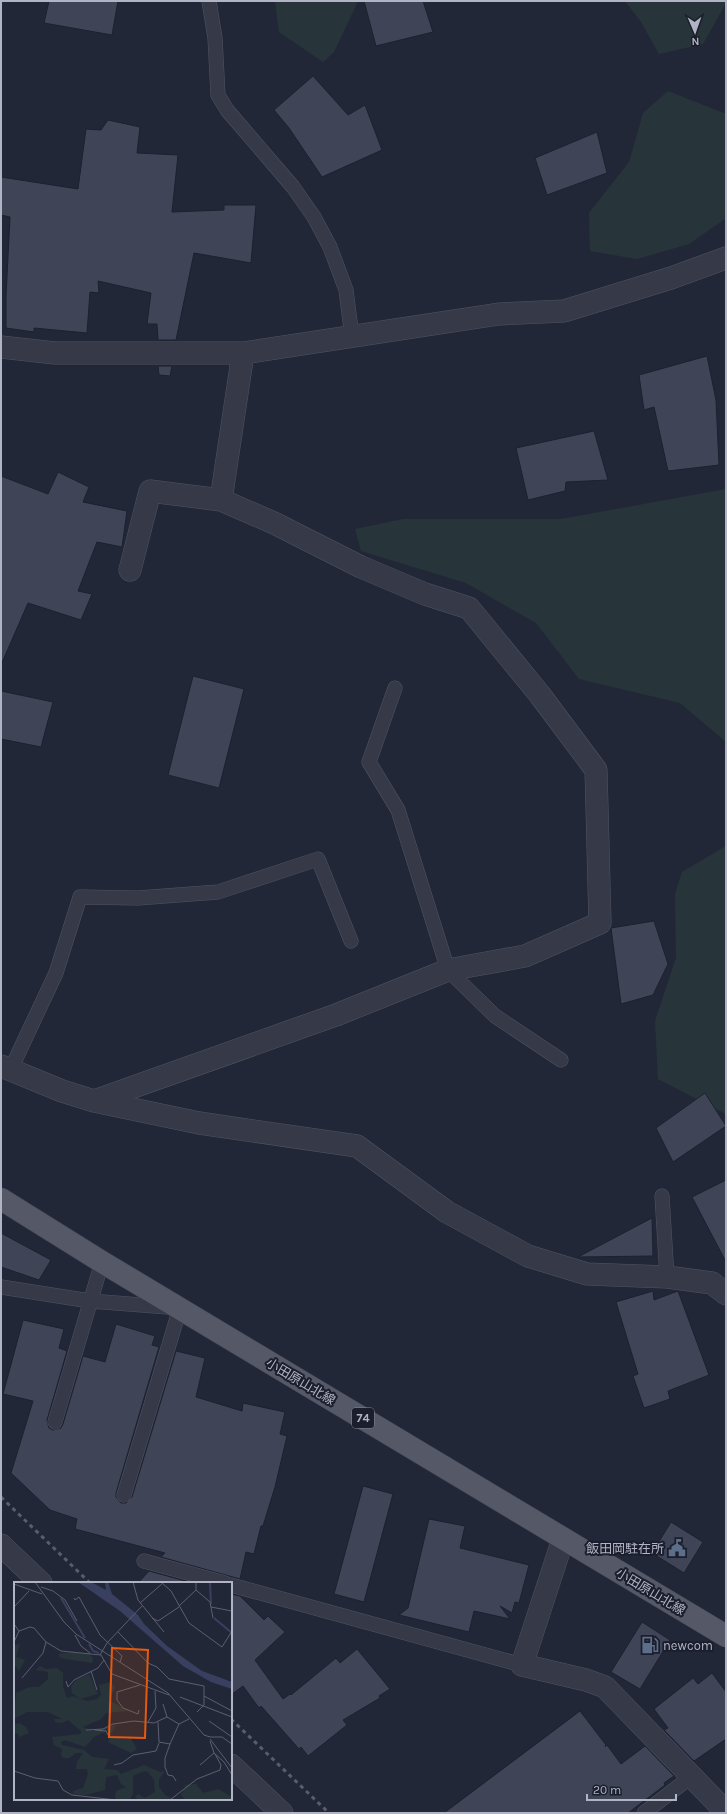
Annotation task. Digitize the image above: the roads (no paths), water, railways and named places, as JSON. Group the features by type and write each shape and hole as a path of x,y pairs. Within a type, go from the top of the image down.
{"main road":[{"name":"小田原山北線","path":"1,1199 102,1262 726,1636"}],"street":[{"path":"1,347 55,352 243,353 499,314 564,310 671,278 726,258"},
{"path":"221,500 243,353"},
{"path":"94,1101 336,1015 448,970 525,956 600,923 596,770 540,695 469,608 426,594 361,567 274,523 221,500 150,491 130,570"},
{"path":"6,1068 62,1092 94,1101 199,1123 357,1146 447,1212 528,1256 588,1274 668,1278 712,1283 726,1294"},
{"path":"563,1539 522,1665 586,1680 605,1687 726,1812"},
{"path":"1,1545 39,1582"},
{"path":"232,1766 282,1813"}],"lane":[{"path":"209,1 215,38 218,95 226,110 293,187 314,217 330,248 346,290 352,337"},
{"path":"395,688 369,762 398,810 448,970 495,1016 561,1060"},
{"path":"6,1068 56,974 80,898 138,898 218,892 318,858 351,941"},
{"path":"662,1196 668,1278"},
{"path":"55,1422 102,1262"},
{"path":"1,1287 90,1301 180,1308 124,1495"},
{"path":"144,1561 221,1582"},
{"path":"232,1585 522,1665"},
{"path":"644,1813 692,1776"}],"railway":[{"path":"1,1497 89,1582"},
{"path":"232,1720 329,1813"}],"place":[{"name":"飯田岡駐在所","path":"677,1548"},
{"name":"newcom","path":"650,1645"}]}
